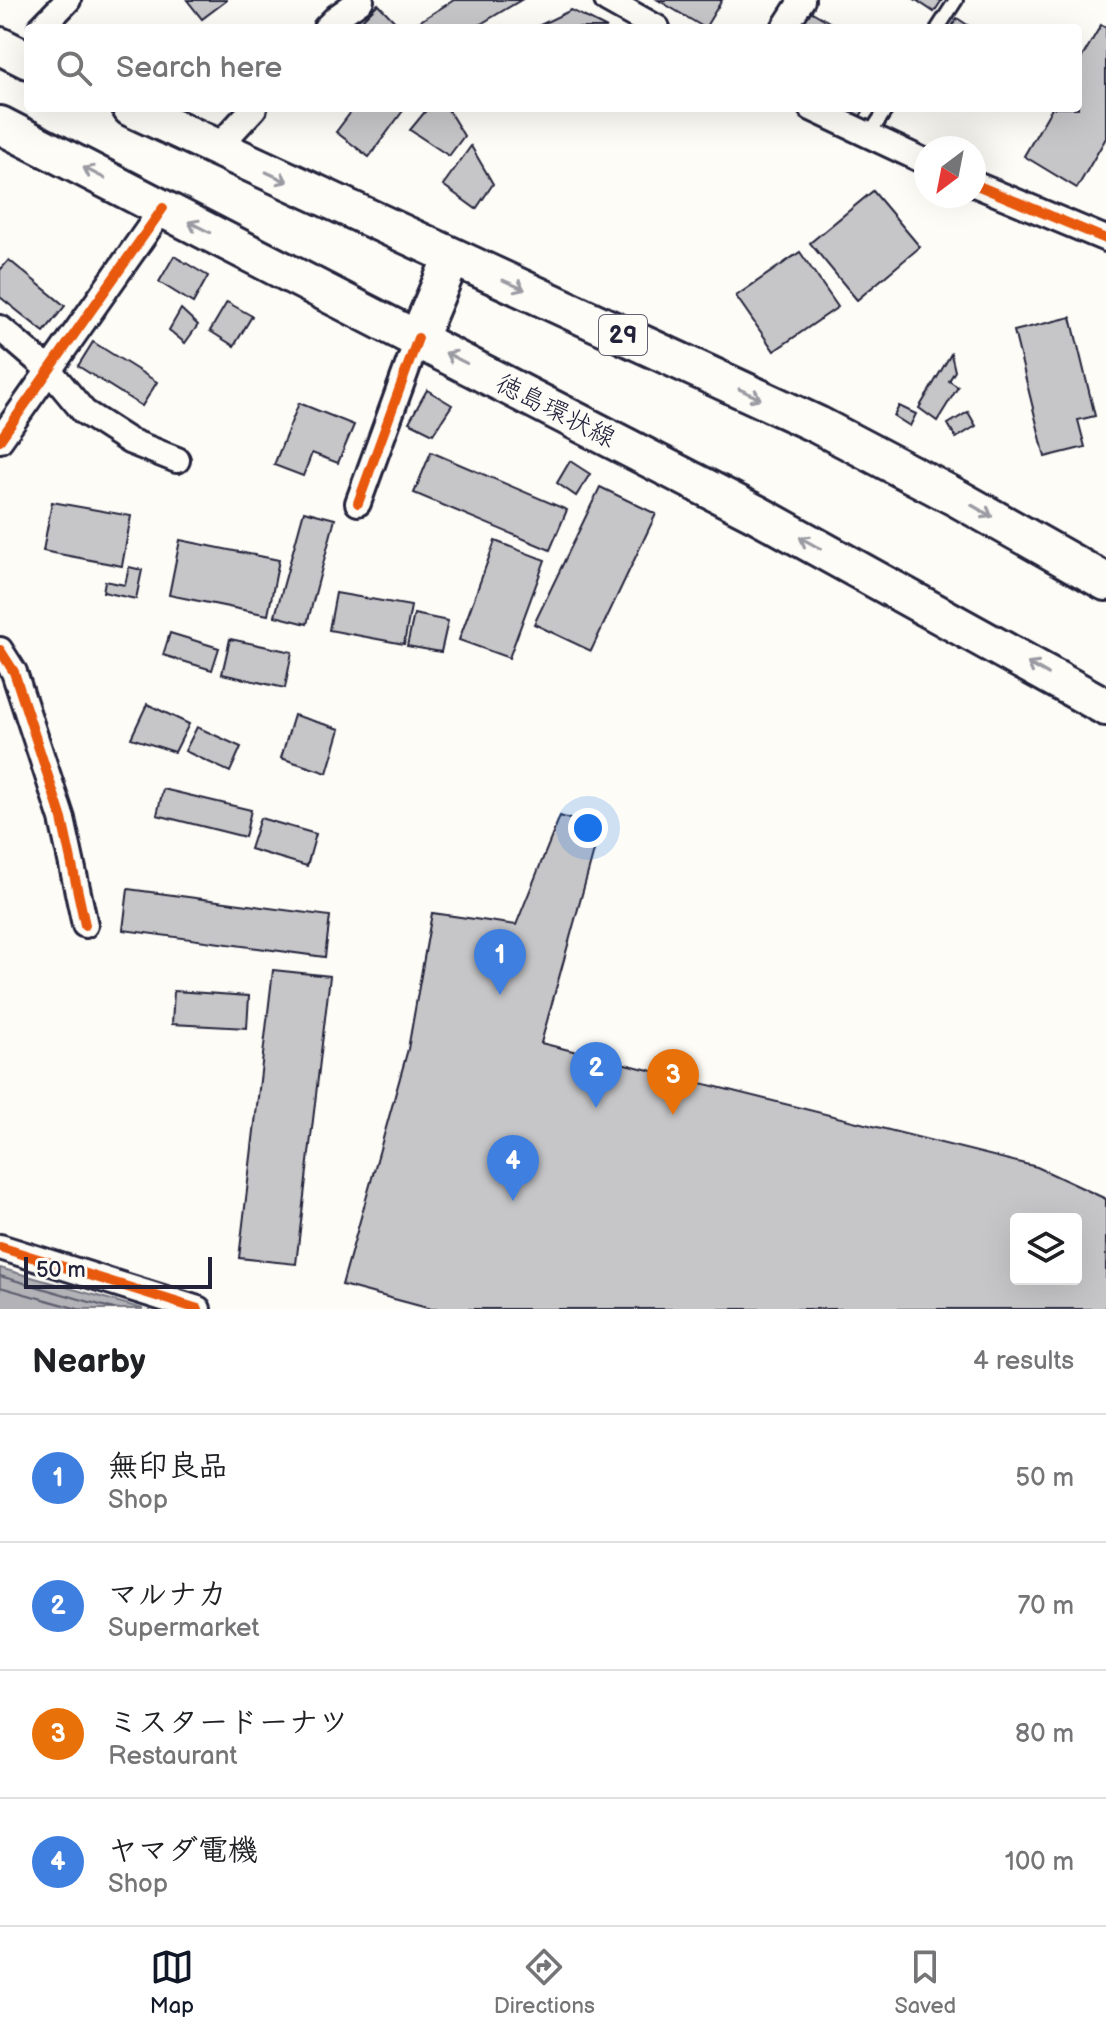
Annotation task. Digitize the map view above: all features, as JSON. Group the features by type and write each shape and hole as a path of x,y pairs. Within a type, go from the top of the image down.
{"main road":[{"name":"29","path":"140,112 818,425 957,498 1106,582"},
{"name":"徳島環状線","path":"0,125 757,514 1106,707"},
{"path":"418,338 452,257"}],"street":[{"path":"45,24 68,0"},
{"path":"330,24 361,0"},
{"path":"607,0 650,24"},
{"path":"787,24 802,0"},
{"path":"217,148 250,112"},
{"path":"820,112 914,156"},
{"path":"986,189 1106,239"},
{"path":"0,439 163,208"},
{"path":"0,328 49,370 84,412 129,441 177,460"},
{"path":"358,503 418,338"},
{"path":"0,650 14,672 62,819 85,925"},
{"path":"0,1247 198,1309"}],"lane":[{"path":"941,24 956,0"},
{"path":"869,135 884,112"}],"water":[{"path":"0,1268 143,1309 0,1309"}],"building":[{"path":"187,0 226,0 226,1 202,19"},
{"path":"454,0 521,0 481,24 417,23"},
{"path":"658,0 722,0 707,24 698,24"},
{"path":"916,0 942,0 934,12"},
{"path":"378,4 397,24 358,24"},
{"path":"807,9 831,23 830,24 798,24"},
{"path":"571,10 599,24 542,24"},
{"path":"1101,25 1106,28 1106,138 1077,188 1024,156 1050,112 1082,112 1082,57"},
{"path":"351,112 402,112 369,157 336,132"},
{"path":"425,112 449,112 464,136 449,156 410,130"},
{"path":"847,112 863,112 858,120"},
{"path":"471,146 493,184 476,209 443,185"},
{"path":"873,191 920,247 857,300 810,243"},
{"path":"800,252 838,307 774,351 736,296"},
{"path":"174,256 208,276 193,303 159,282"},
{"path":"9,260 65,306 44,332 0,297 0,270"},
{"path":"227,302 252,316 234,346 210,331"},
{"path":"181,309 198,325 185,343 169,330"},
{"path":"1071,317 1095,416 1078,420 1085,447 1045,457 1014,331"},
{"path":"93,342 157,382 142,406 78,366"},
{"path":"951,354 955,371 949,381 958,387 937,421 919,408"},
{"path":"427,390 452,405 433,434 409,422"},
{"path":"299,403 354,425 338,463 312,453 303,476 274,465"},
{"path":"899,406 916,414 910,426 894,416"},
{"path":"968,412 976,426 956,438 948,424"},
{"path":"431,452 567,510 550,550 414,493"},
{"path":"570,461 590,474 576,496 557,483"},
{"path":"600,487 656,514 591,651 534,624"},
{"path":"52,502 131,516 122,566 43,551"},
{"path":"304,511 335,519 307,624 275,616"},
{"path":"180,540 279,560 268,615 169,595"},
{"path":"495,541 545,560 509,658 459,640"},
{"path":"129,567 142,570 136,599 103,592 105,581 125,585"},
{"path":"336,593 411,606 404,644 329,630"},
{"path":"414,614 448,621 441,652 407,646"},
{"path":"170,633 219,648 212,670 163,655"},
{"path":"230,639 292,652 285,688 222,674"},
{"path":"147,704 189,724 175,752 131,738"},
{"path":"294,715 340,729 327,773 281,758"},
{"path":"197,727 241,747 230,772 185,751"},
{"path":"163,789 251,810 245,837 157,815"},
{"path":"560,816 600,829 541,1043 1037,1167 1106,1199 1106,1309 431,1309 342,1285 408,1049 432,913 516,925"},
{"path":"260,818 316,834 307,866 250,849"},
{"path":"128,889 330,916 325,957 123,930"},
{"path":"273,970 330,976 296,1264 239,1258"},
{"path":"174,991 249,996 247,1028 172,1024"}],"cycle path":[{"path":"986,189 1106,239"},
{"path":"0,440 163,208"},
{"path":"358,503 418,338"},
{"path":"0,650 14,672 62,819 85,925"},
{"path":"0,1247 198,1309"}],"place":[{"name":"無印良品","path":"500,995"},
{"name":"マルナカ","path":"596,1108"},
{"name":"ミスタードーナツ","path":"673,1115"},
{"name":"ヤマダ電機","path":"513,1201"}]}
